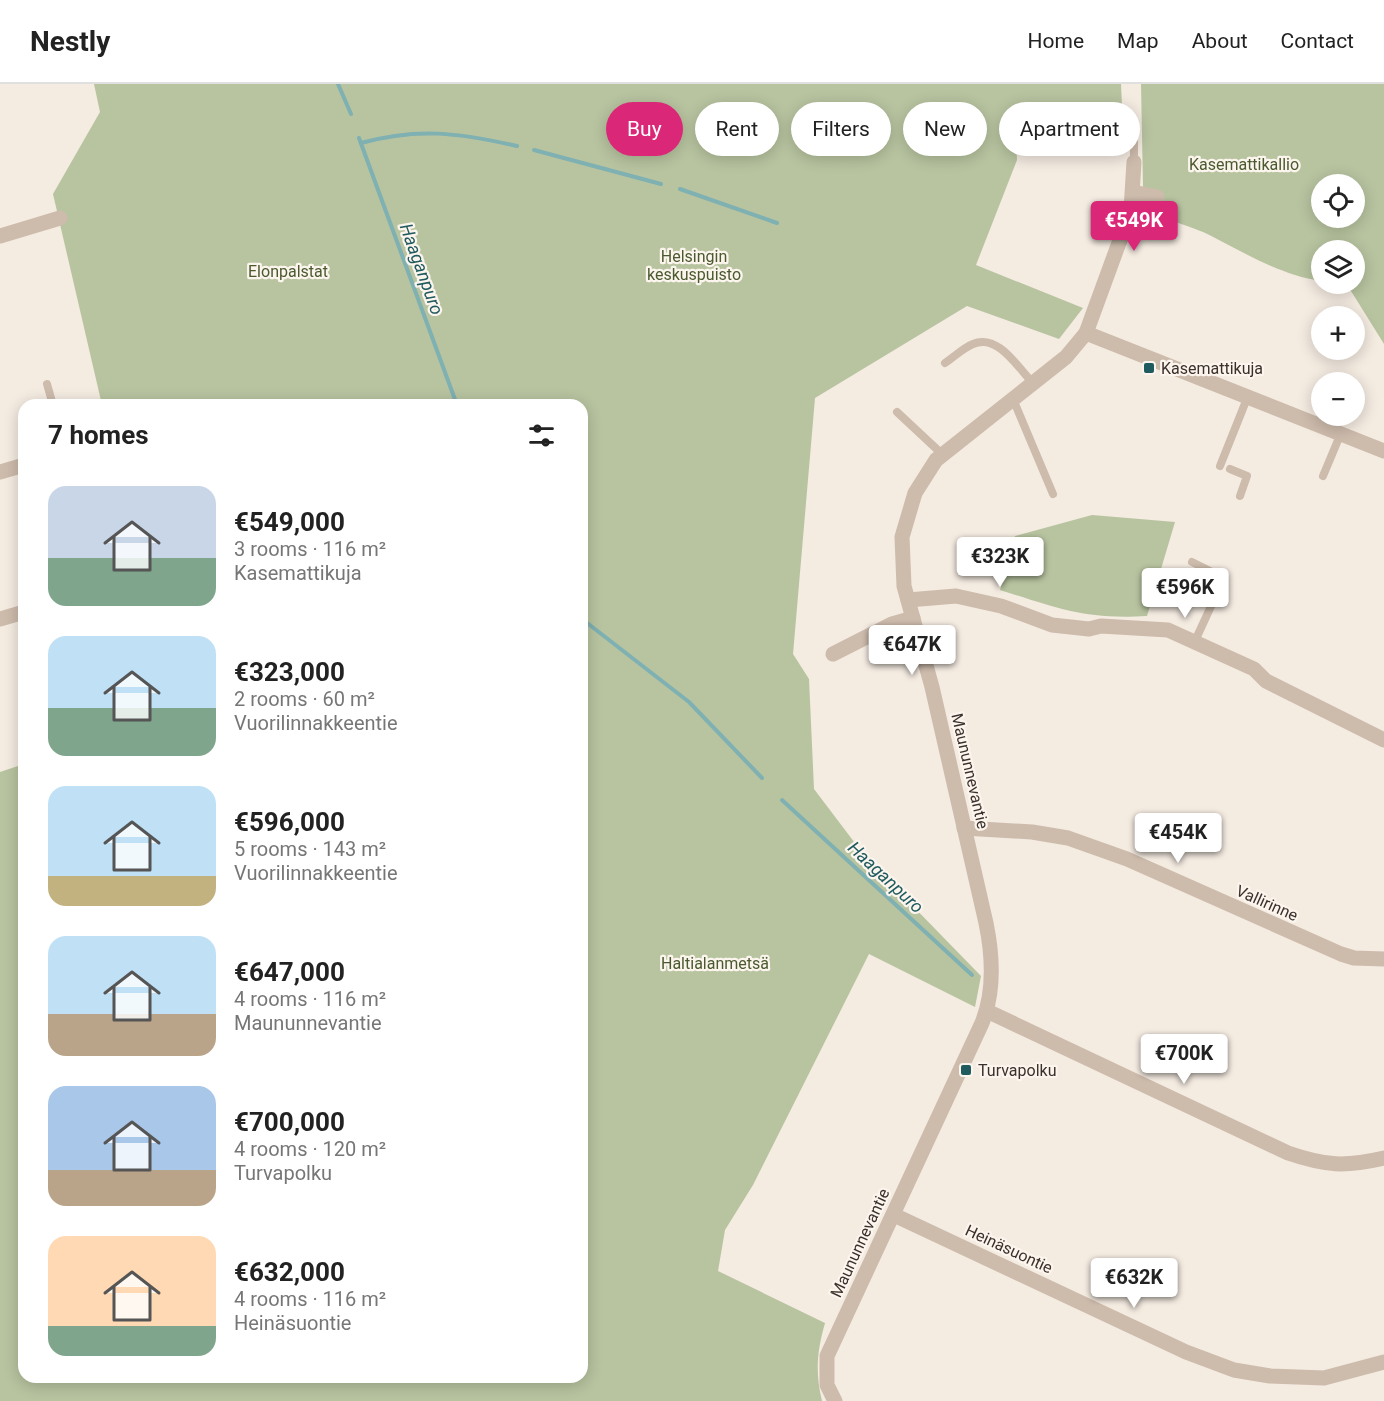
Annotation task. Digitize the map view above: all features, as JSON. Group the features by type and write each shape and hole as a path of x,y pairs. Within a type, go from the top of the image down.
{"street":[{"path":"1134,162 1131,210 1086,333 1384,451"},
{"path":"1132,192 1157,197"},
{"path":"0,236 60,218"},
{"name":"Maununnevantie","path":"835,1401 827,1385 827,1356 987,1011 992,962 964,828 908,600 901,560 906,519 924,476 942,454 1066,357 1086,333"},
{"path":"0,472 18,467"},
{"path":"908,600 956,596 973,598 1052,625 1089,629 1101,626 1168,630 1254,669 1266,681 1384,740"},
{"path":"0,619 18,614"},
{"path":"833,654 892,624 913,618"},
{"name":"Vallirinne","path":"964,828 1032,831 1068,838 1127,859 1341,954 1354,958 1384,959"},
{"path":"987,1011 1288,1153 1318,1163 1338,1166 1384,1158"},
{"name":"Heinäsuontie","path":"894,1215 1186,1352 1234,1370 1270,1376 1323,1378 1384,1362"}],"lane":[{"path":"1134,156 1134,162"},
{"path":"945,363 974,344 987,341 1000,347 1033,383"},
{"path":"47,384 51,399"},
{"path":"1220,466 1248,396"},
{"path":"1013,399 1053,494"},
{"path":"897,412 942,454"},
{"path":"1323,476 1341,434"},
{"path":"1230,469 1247,476 1240,496"},
{"path":"1192,562 1224,578 1195,641"}],"green space":[{"name":"Helsingin keskuspuisto","path":"94,84 1121,84 1122,102 999,102 999,156 1017,156 1017,160 976,265 1083,308 1059,339 967,306 815,398 793,654 809,679 814,789 867,859 981,976 975,1007 869,954 753,1185 725,1230 718,1271 825,1323 818,1362 818,1381 822,1401 0,1401 0,772 18,766 18,1383 588,1383 588,399 101,399 53,194 100,112"},
{"name":"Kasemattikallio","path":"1141,84 1384,84 1384,344 1365,313 1365,306 1360,306 1353,294 1365,294 1365,240 1311,240 1311,279 1294,275 1204,232 1160,216 1160,192 1143,187"},
{"path":"1092,515 1175,522 1147,616 1088,614 1055,607 1000,590 1015,536"}],"waterway":[{"name":"Haaganpuro","path":"338,84 351,114"},
{"name":"Haaganpuro","path":"361,143 420,133 457,135 517,146"},
{"name":"Haaganpuro","path":"359,138 455,399"},
{"name":"Haaganpuro","path":"534,150 661,184"},
{"name":"Haaganpuro","path":"680,189 777,223"},
{"name":"Haaganpuro","path":"588,624 689,702 762,778"},
{"name":"Haaganpuro","path":"782,800 972,975"}],"place":[{"name":"Kasemattikuja","path":"1149,368"},
{"name":"Turvapolku","path":"966,1070"}],"park label":[{"name":"Elonpalstat","path":"288,271"},
{"name":"Haltialanmetsä","path":"715,963"}]}
